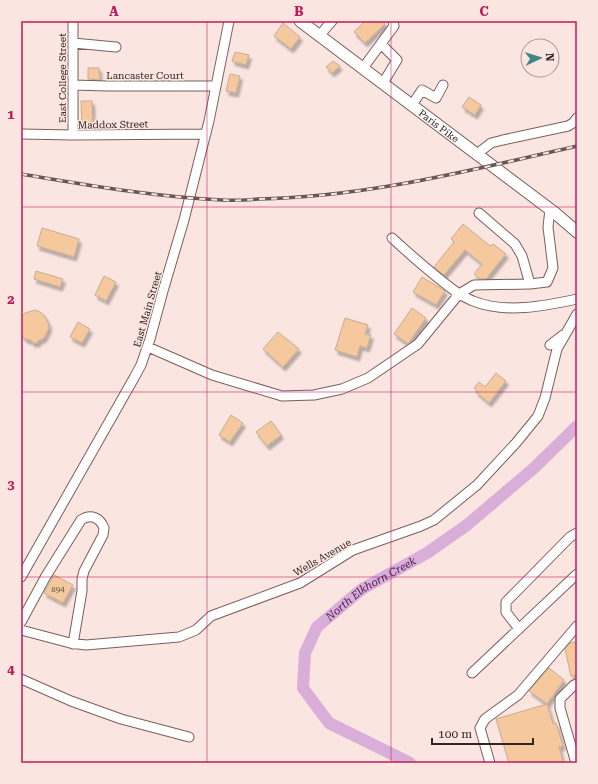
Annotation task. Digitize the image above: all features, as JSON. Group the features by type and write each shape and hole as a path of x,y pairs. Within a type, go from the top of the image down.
{"main road":[{"name":"Paris Pike","path":"300,21 550,209 577,232"}],"street":[{"name":"East College Street","path":"73,21 73,135"},
{"name":"East Main Street","path":"21,577 141,366 148,347 184,220 206,134 229,21"},
{"path":"320,36 332,21"},
{"path":"363,68 394,26 393,21"},
{"path":"73,43 116,47"},
{"path":"381,44 397,60 383,83"},
{"name":"Lancaster Court","path":"73,85 216,86"},
{"path":"412,105 422,90 436,98 443,86"},
{"path":"477,154 491,143 568,126 577,118"},
{"name":"Maddox Street","path":"21,134 206,134"},
{"path":"148,347 212,375 282,396 314,395 342,390 368,378 418,344 459,294 474,285 530,284 547,282 553,268 548,227 550,209"},
{"path":"479,213 515,244 522,256 530,284"},
{"path":"392,238 415,257 435,277 459,294 478,303 490,306 533,308 577,299"},
{"name":"Wells Avenue","path":"21,630 73,644 86,645 179,637 196,630 211,616 300,583 353,550 434,520 477,485 516,443 538,416 545,398 557,349 577,314"},
{"path":"550,345 567,332"},
{"path":"21,622 46,576 82,520 86,517 92,516 98,519 104,528 103,535 84,571 73,644"},
{"path":"518,630 506,612 506,602 570,537 577,533"},
{"path":"472,673 577,574"},
{"path":"490,763 480,728 485,719 518,695 577,626"},
{"path":"21,679 71,701 121,719 189,737"},
{"path":"576,763 560,708 560,699 574,685 577,684"}],"building":[{"path":"365,21 383,21 385,24 365,43 354,32"},
{"path":"283,23 300,37 291,49 274,36"},
{"path":"235,52 249,55 246,65 232,61"},
{"path":"333,61 340,66 332,73 326,67"},
{"path":"88,68 99,68 100,80 88,79"},
{"path":"230,74 240,76 236,93 226,91"},
{"path":"469,97 481,105 475,115 462,107"},
{"path":"81,101 92,101 93,127 82,128"},
{"path":"463,224 490,246 493,244 506,254 486,279 480,279 474,274 482,264 465,250 444,275 434,267 454,242 451,239"},
{"path":"42,228 79,239 74,257 37,246"},
{"path":"36,271 63,279 60,287 34,279"},
{"path":"104,276 116,282 106,301 95,295"},
{"path":"422,277 445,291 436,305 413,292"},
{"path":"412,308 426,318 408,344 394,334"},
{"path":"35,310 44,315 48,322 49,328 44,338 38,341 38,343 32,343 32,341 25,339 21,335 21,317 25,313"},
{"path":"345,318 368,325 365,334 371,335 367,348 360,346 357,357 335,350"},
{"path":"78,322 90,329 82,343 70,337"},
{"path":"278,332 299,349 283,367 263,349"},
{"path":"496,373 506,381 489,403 476,392 477,391 474,388 479,382 485,387"},
{"path":"231,415 243,423 230,442 219,435"},
{"path":"271,421 281,435 267,446 256,432"},
{"path":"54,575 73,585 63,603 44,593"},
{"path":"577,642 577,675 571,676 565,649 570,643"},
{"path":"549,668 564,680 547,704 529,691"},
{"path":"547,704 553,724 556,723 563,746 559,747 563,761 556,763 509,763 496,719"}],"waterway":[{"name":"North Elkhorn Creek","path":"410,763 329,723 303,688 305,653 317,627 362,589 427,553 467,525 534,468 577,426"}],"railway":[{"path":"21,174 171,196 240,200 299,197 379,188 459,173 577,146"}]}
